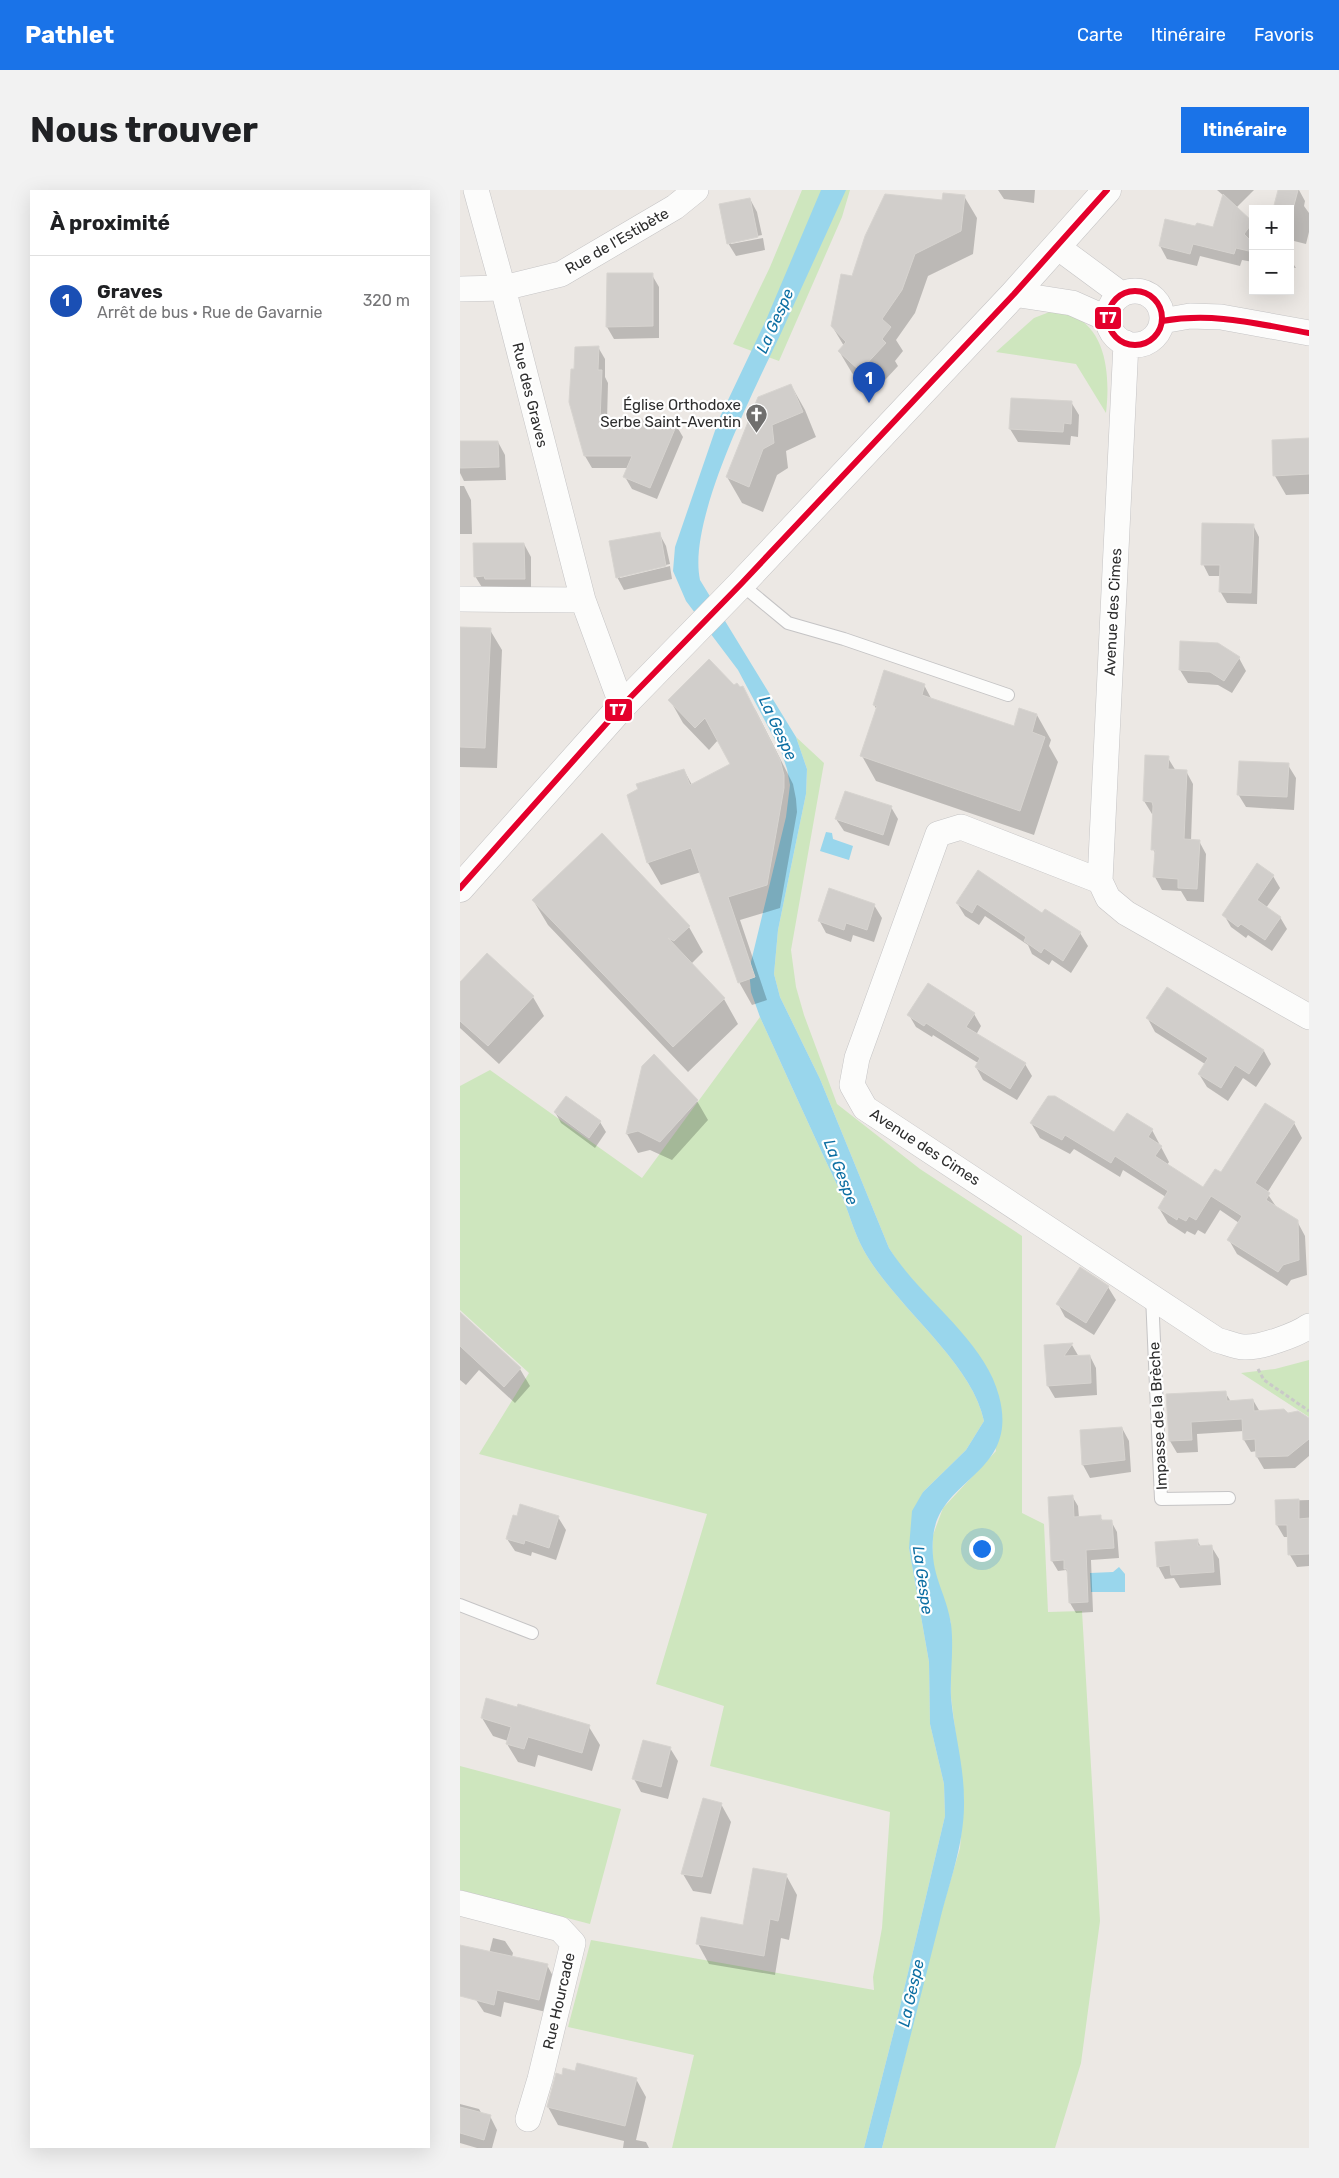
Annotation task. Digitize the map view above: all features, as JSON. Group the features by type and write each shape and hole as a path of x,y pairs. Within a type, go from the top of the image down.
{"main road":[{"path":"460,888 622,706 734,591 1014,294 1107,190"}],"street":[{"name":"Rue des Graves","path":"476,190 583,600 622,706"},
{"name":"Rue de l'Estibète","path":"460,289 503,288 561,274 675,207 696,190"},
{"path":"1059,242 1121,294"},
{"path":"1138,291 1153,298 1159,304 1162,321 1160,329 1149,341 1142,344 1126,343 1113,334 1108,319 1111,305 1121,294 1138,291"},
{"path":"1014,294 1072,303 1108,319"},
{"path":"1162,321 1190,316 1221,317 1309,333"},
{"name":"Avenue des Cimes","path":"1126,343 1100,882 961,828 938,834 857,1058 852,1085 865,1108 1217,1340 1245,1347 1302,1332 1309,1326"},
{"path":"460,598 583,600"},
{"path":"1100,882 1108,898 1126,912 1309,1017"},
{"name":"Rue Hourcade","path":"460,1903 560,1929 573,1943 540,2080 528,2119"}],"lane":[{"path":"734,591 788,623 862,645 1008,695"},
{"name":"Impasse de la Brèche","path":"1152,1296 1161,1499 1229,1498"},
{"path":"460,1605 532,1633"}],"path":[{"path":"1245,1347 1264,1380 1309,1411"}],"green space":[{"path":"802,190 850,190 842,217 779,361 733,344 770,267"},
{"path":"1052,311 1070,314 1084,322 1100,344 1106,371 1106,413 1076,364 996,352 1034,318"},
{"path":"796,737 824,763 791,950 796,987 804,1015 837,1104 920,1169 1022,1236 1022,1513 1044,1524 1048,1612 1082,1611 1100,1921 1081,2063 1055,2148 882,2148 939,1920 960,1848 964,1800 951,1697 951,1623 932,1565 933,1535 943,1508 996,1451 970,1344 901,1267 889,1248 820,1079 780,997 774,974 778,930 806,794 807,769"},
{"path":"760,1017 839,1189 863,1249 893,1291 949,1355 977,1399 984,1421 966,1450 923,1492 909,1548 929,1662 930,1724 944,1784 945,1816 898,2015 864,2148 672,2148 694,2055 568,2027 591,1940 874,1990 873,1977 882,1928 890,1812 710,1766 724,1706 656,1684 707,1514 479,1454 529,1373 460,1310 460,1086 490,1070 642,1178"},
{"path":"1309,1360 1309,1417 1241,1373 1275,1369"},
{"path":"460,1766 621,1809 590,1924 460,1890"}],"water":[{"name":"La Gespe","path":"821,190 846,190 726,454 713,490 704,524 699,554 700,580 796,737 807,769 806,794 778,930 774,974 780,997 820,1079 889,1248 917,1284 980,1356 992,1376 999,1396 1002,1422 998,1443 989,1460 948,1501 938,1518 933,1538 936,1573 951,1624 951,1697 962,1774 964,1816 956,1863 882,2148 864,2148 898,2015 945,1816 944,1784 930,1724 929,1662 909,1548 912,1511 923,1492 966,1450 984,1421 977,1399 949,1355 893,1291 863,1249 839,1189 760,1017 751,992 749,970 786,817 790,785 787,769 781,751 738,670 686,601 673,571 675,547 719,419 766,320"},
{"path":"826,832 832,833 833,839 853,846 849,860 820,851"},
{"path":"1119,1567 1125,1574 1125,1592 1091,1592 1090,1573 1113,1572"}],"building":[{"path":"1278,190 1298,190 1294,205 1274,205"},
{"path":"943,193 965,195 961,231 915,254 902,290 882,319 891,327 882,339 886,343 860,371 838,351 846,342 831,326 841,274 852,276 865,236 885,194 942,200"},
{"path":"1223,194 1249,218 1249,227 1244,234 1249,239 1249,251 1236,248 1234,254 1193,244 1190,254 1159,246 1165,219 1195,226 1197,223 1213,227"},
{"path":"750,198 758,237 727,244 719,204"},
{"path":"607,273 653,273 653,326 606,327"},
{"path":"599,346 598,370 602,370 600,420 653,419 653,424 677,424 650,488 623,477 632,456 584,456 569,402 571,369 574,369 575,347"},
{"name":"Église Orthodoxe Serbe Saint-Aventin","path":"791,384 803,412 772,425 774,443 763,449 749,487 726,477 758,397"},
{"path":"1011,398 1072,401 1071,424 1064,423 1063,432 1009,429"},
{"path":"1309,438 1309,474 1273,476 1272,440"},
{"path":"460,441 498,441 499,467 460,468"},
{"path":"1202,523 1254,524 1251,593 1219,592 1220,565 1201,565"},
{"path":"660,532 666,566 616,578 609,541"},
{"path":"473,543 524,543 525,579 485,579 484,576 474,577"},
{"path":"460,627 491,628 485,748 460,747"},
{"path":"1180,641 1218,643 1240,657 1224,681 1210,672 1179,670"},
{"path":"709,659 734,685 737,683 740,687 743,686 780,760 784,775 784,788 767,885 728,897 755,977 738,983 691,848 647,863 627,795 638,789 636,784 684,769 690,785 730,764 705,718 695,728 668,700"},
{"path":"884,670 925,684 922,695 1014,726 1019,708 1037,714 1032,732 1045,737 1020,811 860,756 877,706 873,705"},
{"path":"1145,755 1169,756 1168,769 1187,770 1184,839 1200,840 1197,889 1178,888 1178,879 1153,877 1155,850 1151,850 1153,806 1152,802 1143,801"},
{"path":"1239,761 1289,763 1287,797 1237,795"},
{"path":"845,791 892,806 883,835 835,819"},
{"path":"602,833 690,926 674,941 668,938 725,998 673,1047 532,900"},
{"path":"1257,863 1274,875 1257,900 1281,917 1265,940 1241,924 1238,927 1222,915"},
{"path":"978,870 1042,913 1045,909 1081,932 1063,961 1044,948 1041,953 1024,941 1026,937 977,904 972,913 956,903"},
{"path":"829,888 875,904 867,930 846,923 844,930 818,921"},
{"path":"487,953 534,996 488,1046 460,1021 460,982"},
{"path":"928,983 975,1013 966,1027 1026,1063 1010,1089 975,1067 980,1058 926,1023 924,1026 907,1015"},
{"path":"1167,987 1264,1050 1249,1074 1235,1065 1221,1088 1198,1074 1208,1058 1146,1018"},
{"path":"654,1054 698,1100 660,1142 638,1131 626,1134 642,1066"},
{"path":"566,1096 601,1121 589,1138 554,1112"},
{"path":"1048,1096 1055,1096 1114,1132 1127,1113 1153,1129 1148,1137 1162,1146 1155,1156 1203,1187 1215,1169 1221,1172 1265,1103 1295,1122 1255,1183 1270,1193 1266,1200 1298,1220 1299,1260 1283,1265 1278,1272 1227,1240 1242,1216 1211,1196 1196,1220 1189,1216 1186,1221 1178,1217 1177,1220 1158,1208 1168,1191 1115,1156 1111,1163 1065,1135 1062,1140 1030,1123"},
{"path":"1080,1267 1109,1286 1086,1323 1056,1304"},
{"path":"460,1312 521,1368 504,1387 460,1346"},
{"path":"1073,1343 1064,1356 1090,1355 1091,1383 1047,1386 1044,1345"},
{"path":"1226,1391 1227,1401 1253,1399 1254,1411 1284,1409 1288,1413 1298,1411 1309,1418 1309,1439 1288,1456 1256,1457 1255,1439 1243,1440 1242,1419 1191,1422 1192,1440 1169,1441 1166,1394"},
{"path":"1122,1427 1125,1460 1082,1465 1080,1430"},
{"path":"1073,1495 1074,1517 1101,1515 1101,1520 1112,1520 1114,1548 1086,1550 1088,1602 1069,1603 1067,1569 1064,1569 1064,1560 1051,1561 1048,1497"},
{"path":"1299,1499 1299,1519 1309,1518 1309,1554 1288,1555 1287,1525 1276,1525 1275,1500"},
{"path":"520,1504 559,1516 549,1548 525,1540 524,1544 506,1539 513,1515 517,1516"},
{"path":"1198,1539 1198,1546 1212,1545 1214,1572 1171,1575 1170,1565 1157,1567 1155,1542"},
{"path":"486,1698 517,1707 518,1704 590,1725 582,1753 528,1737 524,1749 506,1744 511,1727 481,1718"},
{"path":"643,1740 671,1747 661,1787 632,1779"},
{"path":"703,1798 722,1803 702,1877 681,1874"},
{"path":"753,1868 787,1874 778,1921 770,1919 764,1956 696,1944 701,1917 743,1925"},
{"path":"460,1945 548,1964 539,2000 497,1990 494,2005 460,1996"},
{"path":"577,2063 637,2078 625,2126 547,2107 556,2073 562,2075 563,2068 575,2071"},
{"path":"460,2107 491,2115 484,2140 460,2133"}],"transit line":[{"name":"T7","path":"460,888 622,706 741,584 1014,294 1107,190"},
{"name":"T7","path":"1135,291 1145,293 1154,299 1160,308 1162,318 1160,328 1154,337 1145,343 1135,345 1125,343 1116,337 1110,328 1108,318 1110,308 1116,299 1125,293 1135,291"},
{"name":"T7","path":"1162,321 1218,318 1309,333"}],"place":[{"name":"Graves","path":"869,403"},
{"name":"Église Orthodoxe Serbe Saint-Aventin","path":"757,433"}]}
